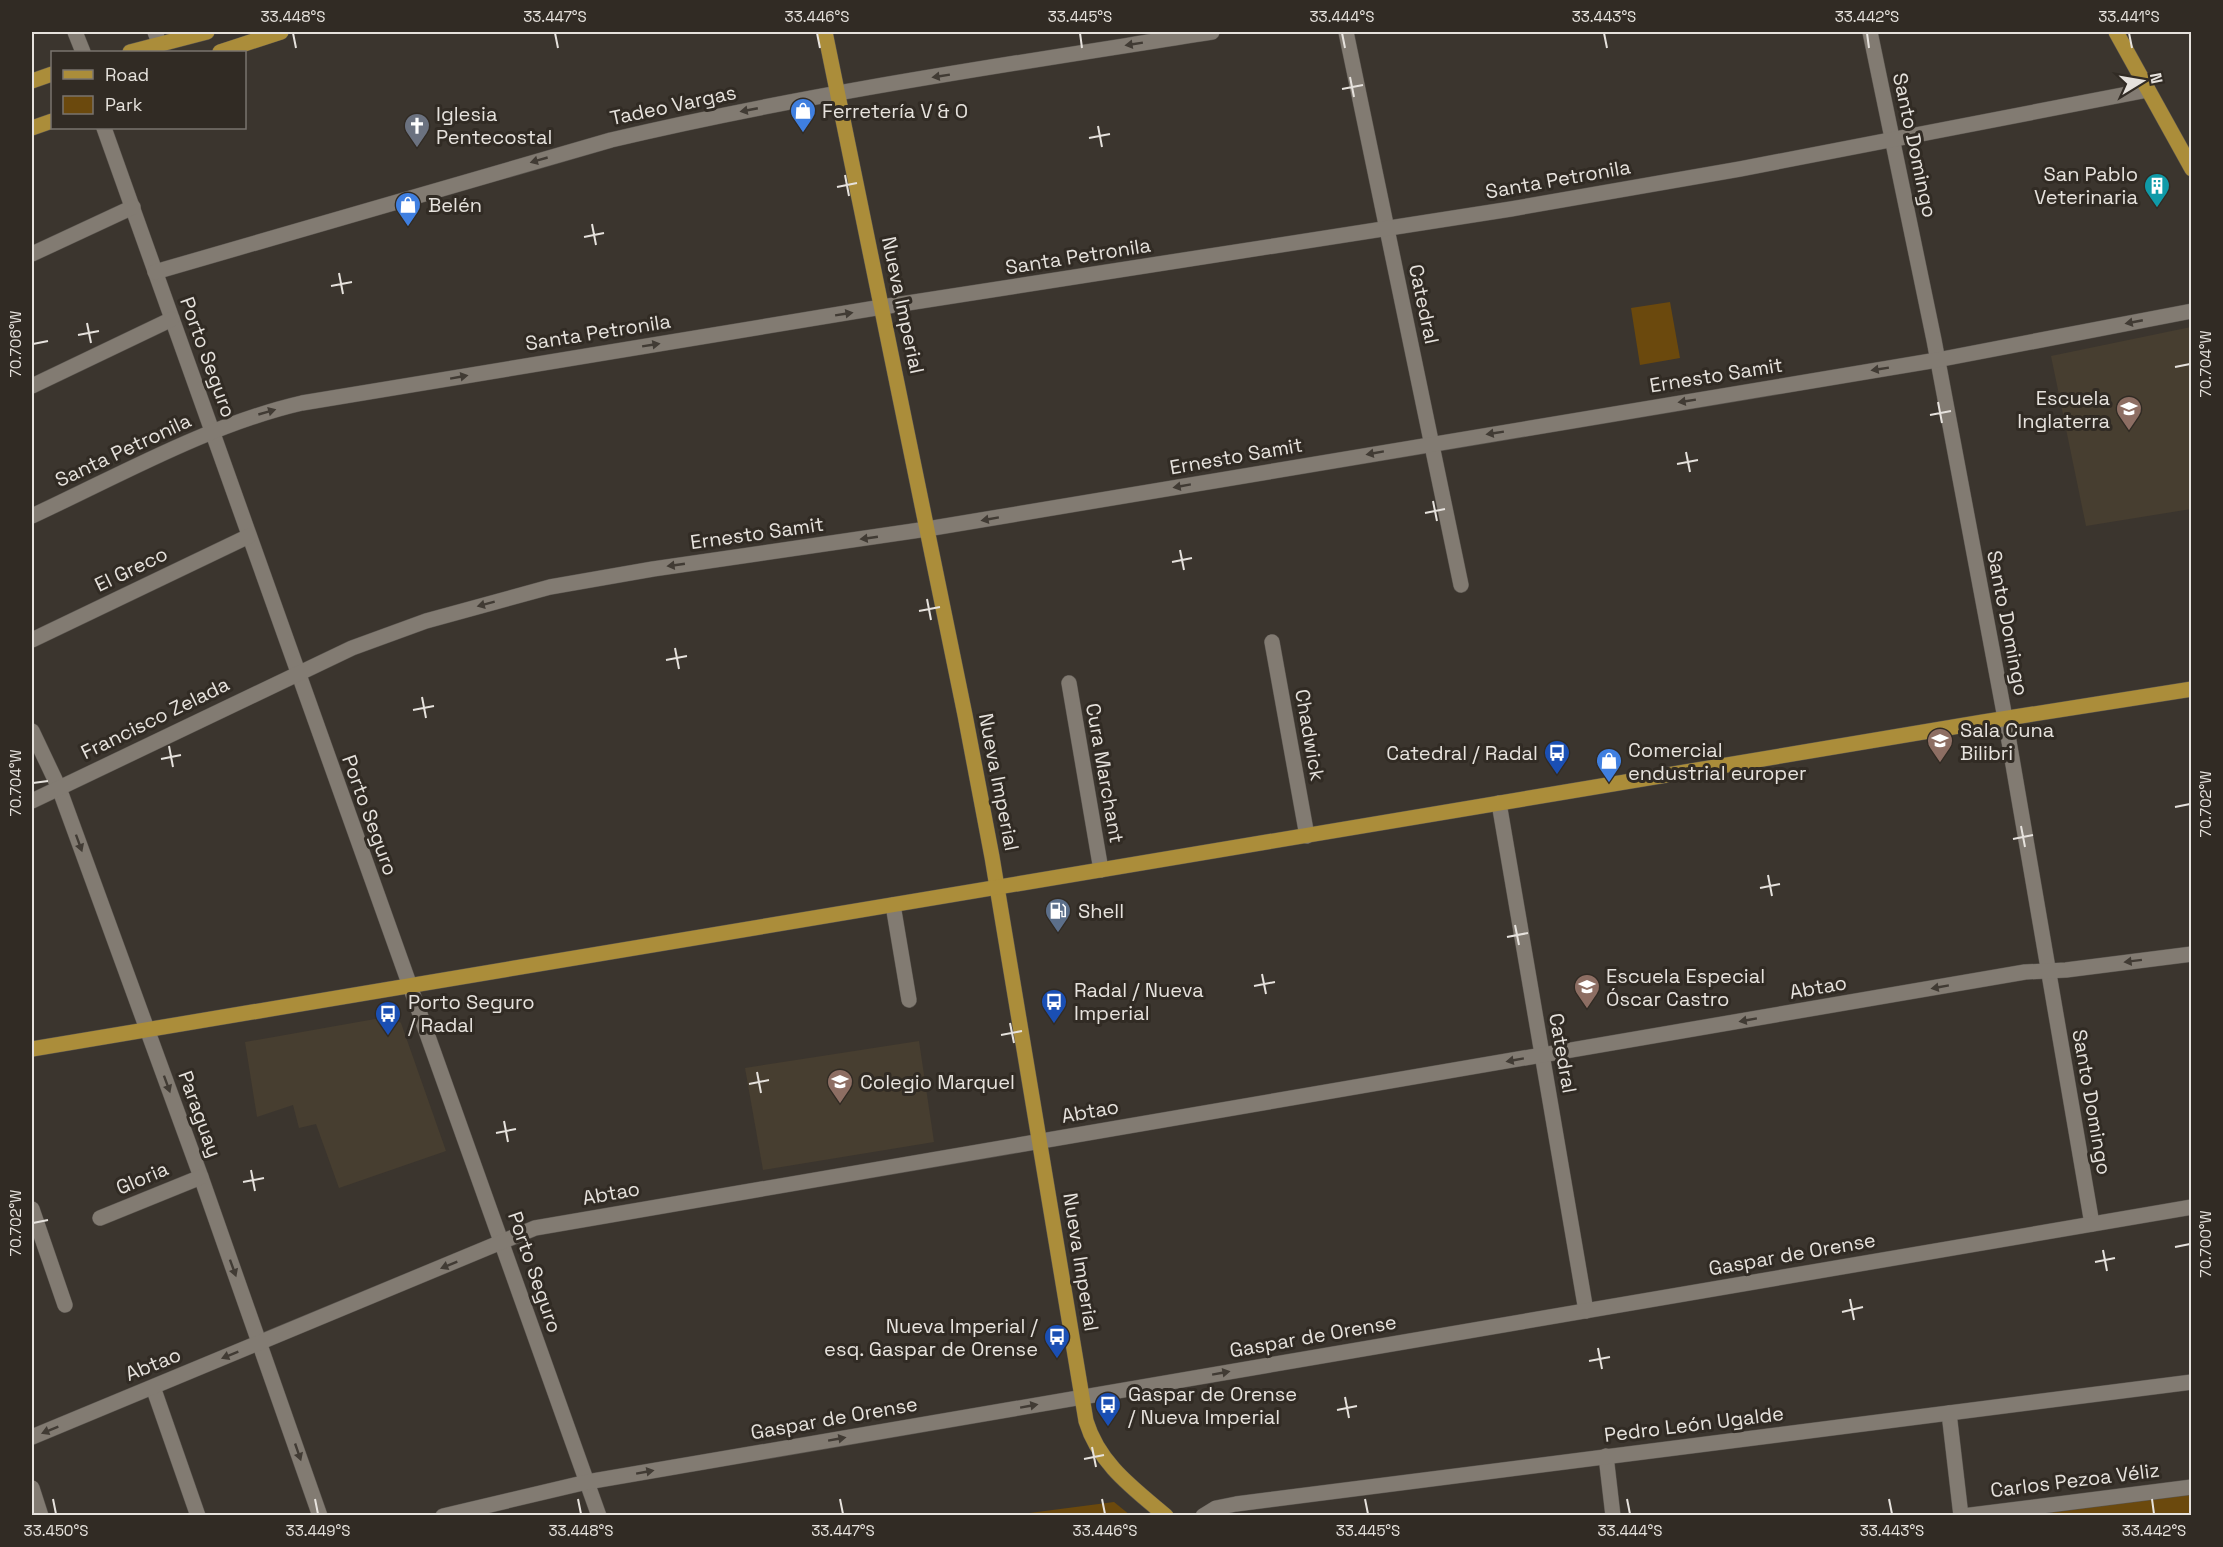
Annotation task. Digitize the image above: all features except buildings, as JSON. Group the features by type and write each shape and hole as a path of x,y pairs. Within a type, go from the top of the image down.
{"main road":[{"path":"132,51 157,38 207,32"},
{"path":"223,51 281,32"},
{"name":"Nueva Imperial","path":"825,32 998,887 1089,1432 1104,1458 1121,1477 1166,1515"},
{"path":"2116,32 2192,169"},
{"path":"32,81 51,74"},
{"path":"32,128 51,121"},
{"path":"32,1049 2005,718 2192,689"}],"street":[{"path":"75,32 83,51"},
{"name":"Tadeo Vargas","path":"155,272 611,140 838,93 1212,32"},
{"name":"Catedral","path":"1346,32 1461,585"},
{"name":"Santo Domingo","path":"1870,32 1938,360 2005,718 2092,1224"},
{"name":"Santa Petronila","path":"32,516 212,431 270,411 302,403 882,307 1387,229 1603,193 2148,90"},
{"name":"Porto Seguro","path":"104,129 599,1515"},
{"path":"32,254 133,207"},
{"name":"Ernesto Samit","path":"297,673 378,638 470,608 550,587 652,569 927,529 1938,360 2192,311"},
{"path":"32,386 172,319"},
{"name":"El Greco","path":"32,640 249,536"},
{"name":"Chadwick","path":"1272,642 1307,836"},
{"name":"Francisco Zelada","path":"32,801 297,673"},
{"name":"Cura Marchant","path":"1069,683 1101,870"},
{"name":"Paraguay","path":"32,731 59,788 201,1177 320,1515"},
{"name":"Catedral","path":"1499,803 1586,1311"},
{"path":"893,905 909,1000"},
{"name":"Abtao","path":"32,1437 524,1232 554,1224 2025,972 2192,954"},
{"name":"Gloria","path":"100,1218 201,1177"},
{"name":"Gaspar de Orense","path":"443,1515 587,1482 2192,1207"},
{"path":"32,1209 64,1305"},
{"name":"Pedro León Ugalde","path":"1203,1515 1216,1508 1236,1504 2192,1382"},
{"path":"153,1387 198,1515"},
{"path":"1949,1413 1962,1515"},
{"path":"1606,1456 1613,1515"},
{"name":"Carlos Pezoa Véliz","path":"1962,1515 2192,1487"},
{"path":"32,1488 41,1515"}],"shaded area":[{"name":"Escuela Inglaterra","path":"2191,327 2191,509 2086,526 2051,356"},
{"path":"392,1016 401,1023 446,1151 339,1188 316,1124 299,1128 293,1105 257,1117 245,1042"},
{"name":"Colegio Marquel","path":"919,1041 934,1142 763,1170 745,1068"}],"green space":[{"path":"1670,302 1680,358 1640,365 1631,308"},
{"path":"2191,1494 2191,1515 2016,1515"},
{"path":"1114,1502 1130,1515 1014,1515"}],"place":[{"name":"Ferretería V & O","path":"803,134"},
{"name":"Iglesia Pentecostal","path":"417,149"},
{"name":"San Pablo Veterinaria","path":"2157,209"},
{"name":"Belén","path":"408,228"},
{"name":"Escuela Inglaterra","path":"2129,432"},
{"name":"Sala Cuna Bilibri","path":"1940,764"},
{"name":"Catedral / Radal","path":"1557,776"},
{"name":"Comercial endustrial europer","path":"1609,784"},
{"name":"Shell","path":"1058,934"},
{"name":"Escuela Especial Óscar Castro","path":"1587,1010"},
{"name":"Radal / Nueva Imperial","path":"1054,1025"},
{"name":"Porto Seguro / Radal","path":"388,1037"},
{"name":"Colegio Marquel","path":"840,1105"},
{"name":"Nueva Imperial / esq. Gaspar de Orense","path":"1057,1360"},
{"name":"Gaspar de Orense / Nueva Imperial","path":"1108,1428"}]}
